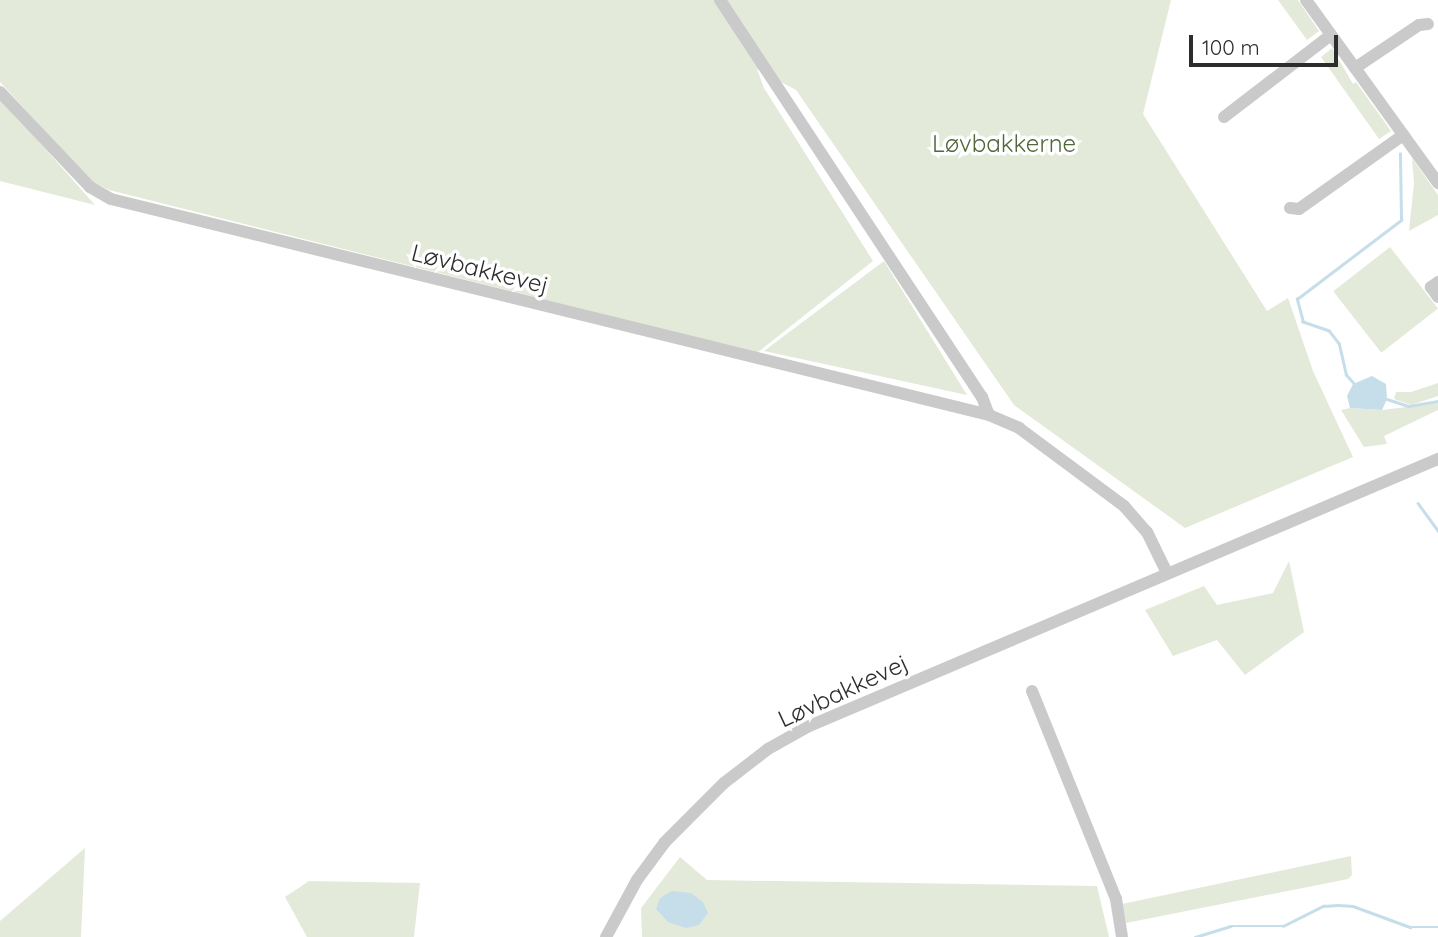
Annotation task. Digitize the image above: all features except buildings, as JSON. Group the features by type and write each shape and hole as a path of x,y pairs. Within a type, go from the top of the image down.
{"street":[{"path":"720,0 982,397 989,415"},
{"path":"1307,0 1438,183"},
{"path":"1355,68 1419,25 1428,24"},
{"path":"1224,117 1331,35"},
{"name":"Løvbakkevej","path":"0,92 90,187 111,199 989,415 1019,428 1124,506 1147,532 1167,573"},
{"path":"1290,208 1299,209 1403,135"},
{"path":"1438,282 1431,287 1438,297"},
{"name":"Løvbakkevej","path":"606,937 637,880 664,842 724,783 768,749 807,727 1438,459"},
{"path":"1032,691 1116,899 1122,937"}],"green space":[{"name":"Løvbakkerne","path":"0,0 1171,0 1143,114 1267,311 1288,298 1313,371 1353,457 1185,528 1014,405 796,90 757,69 764,88 873,261 757,353 109,190 92,182 0,82"},
{"path":"1278,0 1298,0 1319,31 1307,40"},
{"path":"1332,48 1353,84 1356,82 1391,131 1379,139 1321,57"},
{"path":"0,98 27,128 95,205 0,181"},
{"path":"1412,158 1438,195 1438,215 1409,231 1414,183"},
{"path":"1390,247 1438,308 1381,353 1333,291"},
{"path":"884,261 967,395 764,351"},
{"path":"1438,383 1438,396 1411,405 1394,399 1396,392 1411,392"},
{"path":"1438,403 1438,410 1384,436 1387,444 1364,447 1341,410 1382,410"},
{"path":"1289,561 1304,632 1245,675 1217,640 1173,656 1145,610 1204,586 1217,605 1273,593"},
{"path":"85,848 81,937 0,937 0,921"},
{"path":"1351,856 1352,875 1348,879 1126,923 1122,904"},
{"path":"680,857 707,880 1097,886 1109,937 642,937 641,908"},
{"path":"309,881 420,883 414,937 307,937 285,897"}],"water":[{"path":"1372,376 1386,384 1387,399 1382,410 1350,408 1347,396 1353,384"},
{"path":"672,891 691,893 703,902 708,913 699,925 686,928 668,922 656,909 660,898"}],"waterway":[{"path":"1354,384 1346,375 1339,344 1329,331 1303,322 1297,299 1401,220 1400,154"},
{"path":"1387,399 1409,406 1438,401"},
{"path":"1418,503 1438,531"},
{"path":"1195,937 1230,926 1283,926 1323,906 1338,905 1353,906 1410,927 1438,927"}]}
